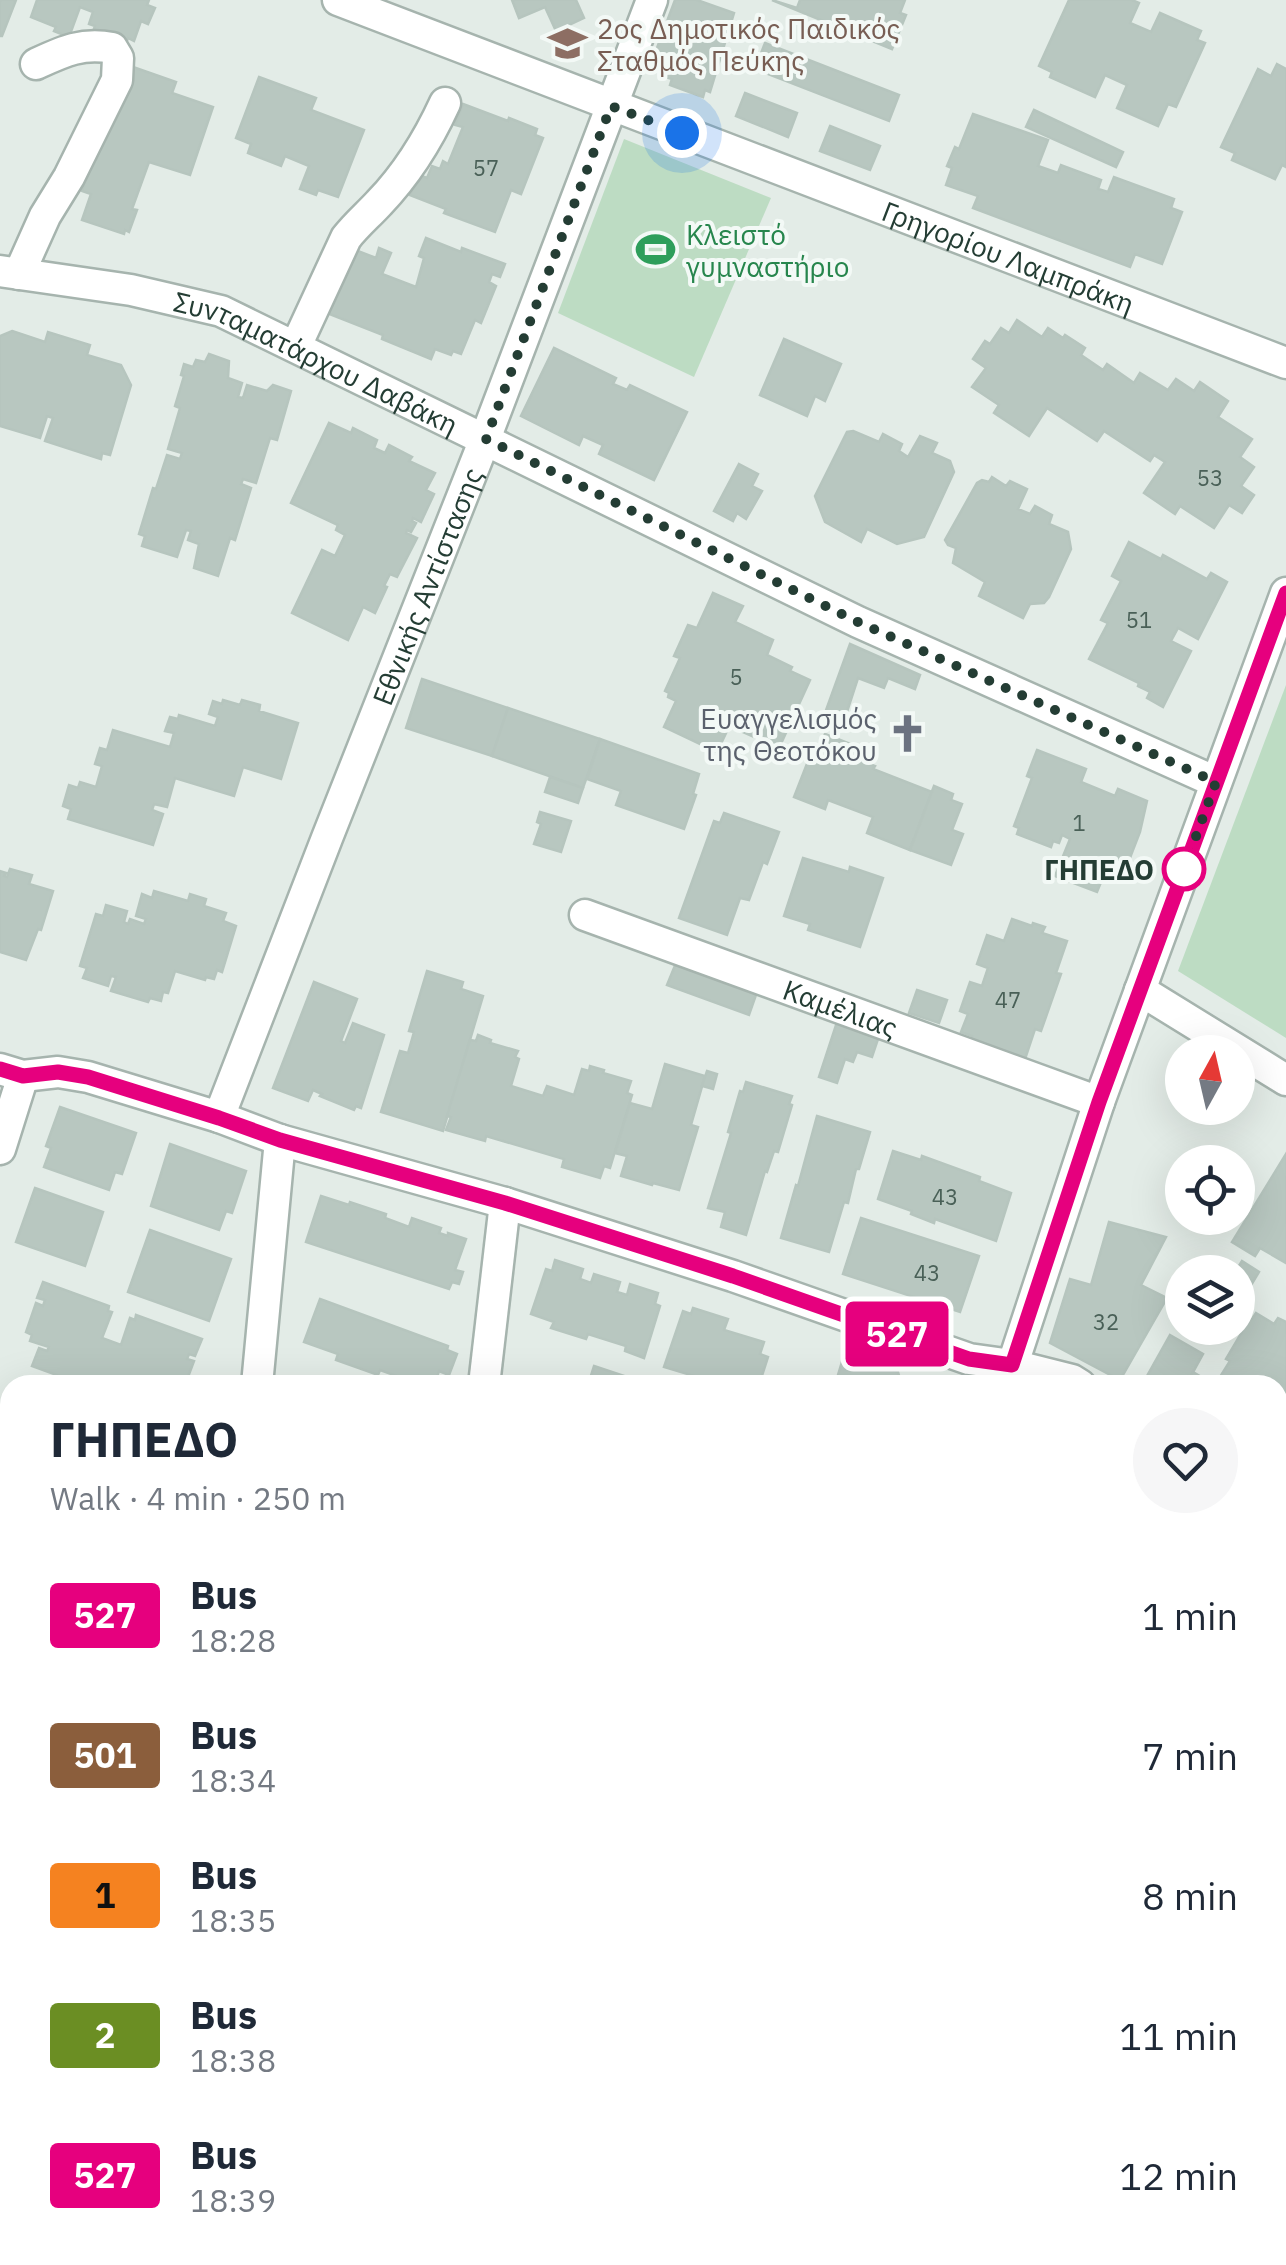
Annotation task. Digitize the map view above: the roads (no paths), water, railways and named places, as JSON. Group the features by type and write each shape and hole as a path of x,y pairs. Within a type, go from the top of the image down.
{"street":[{"name":"Γρηγορίου Λαμπράκη","path":"338,0 408,13 611,106 1286,363"},
{"name":"Εθνικής Αντίστασης","path":"219,1118 486,439 652,0"},
{"path":"10,272 70,177 116,80 118,58 112,48 96,45 69,48 36,64"},
{"path":"296,346 346,238 404,174 430,138 445,104"},
{"name":"Συνταματάρχου Δαβάκη","path":"10,272 130,290 221,310 858,622 1216,782"},
{"path":"0,1148 12,1073 58,1072 88,1077 280,1140 505,1203 733,1276 1009,1375 1099,1102 1286,593"},
{"name":"Καμέλιας","path":"585,915 1099,1102"},
{"path":"1140,990 1286,1080"},
{"path":"265,1375 280,1140"},
{"path":"485,1375 505,1203"}],"place":[{"name":"2ος Δημοτικός Παιδικός Σταθμός Πεύκης","path":"567,44"},
{"name":"Κλειστό γυμναστήριο","path":"656,250"},
{"name":"Ευαγγελισμός της Θεοτόκου","path":"907,734"},
{"name":"ΓΗΠΕΔΟ","path":"1184,869"}]}
